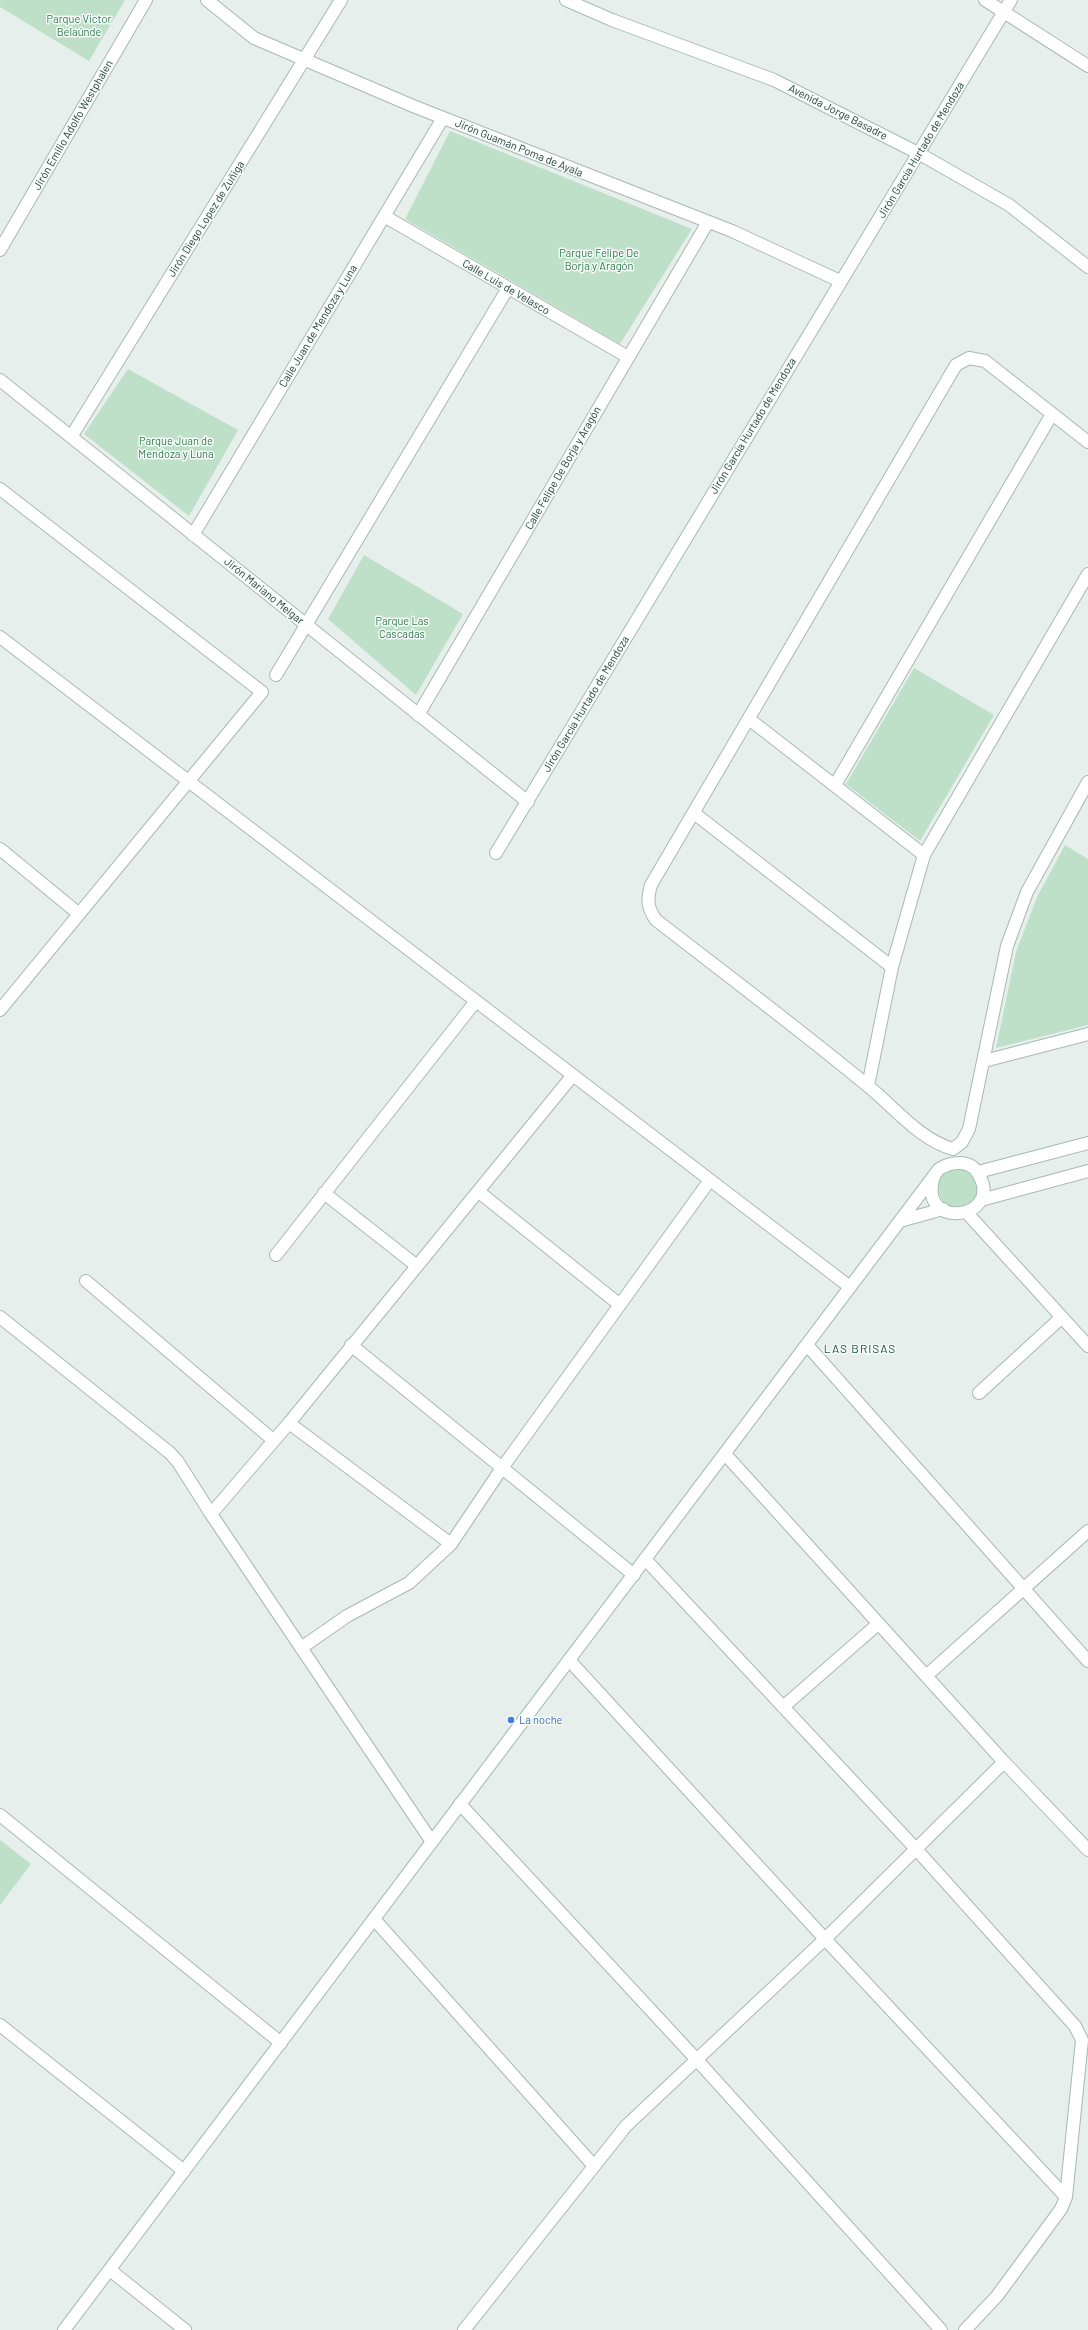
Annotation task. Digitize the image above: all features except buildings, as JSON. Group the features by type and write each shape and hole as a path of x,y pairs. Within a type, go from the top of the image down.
{"street":[{"name":"Jirón Emilio Adolfo Westphalen","path":"0,250 146,0"},
{"name":"Jirón Guamán Poma de Ayala","path":"207,0 254,38 306,58 443,118 708,222 840,281"},
{"name":"Jirón Diego Lopez de Zuñiga","path":"71,437 341,0"},
{"name":"Avenida Jorge Basadre","path":"566,0 612,20 774,80 920,154 1009,205 1088,267"},
{"path":"985,0 1005,11 1088,66"},
{"name":"Jirón García Hurtado de Mendoza","path":"496,853 840,281 920,154 1011,0"},
{"name":"Calle Juan de Mendoza y Luna","path":"193,535 443,118"},
{"name":"Calle Luis de Velasco","path":"384,216 628,357"},
{"name":"Calle Felipe De Borja y Aragón","path":"418,715 708,222"},
{"path":"276,675 508,288"},
{"path":"952,1149 942,1146 926,1136 868,1086 656,920 648,904 651,885 956,365 969,358 985,362 1088,442"},
{"name":"Jirón Mariano Melgar","path":"0,380 528,802"},
{"path":"835,785 1052,414"},
{"path":"0,489 262,692 0,1010"},
{"path":"868,1086 892,967 924,855 1088,574"},
{"path":"0,637 850,1287"},
{"path":"749,719 924,855"},
{"path":"952,1149 962,1142 968,1129 984,1061 1007,946 1027,892 1088,782"},
{"path":"694,812 892,967"},
{"path":"0,849 79,914"},
{"path":"276,1255 476,1001"},
{"path":"984,1061 1088,1034"},
{"path":"211,1514 289,1423 351,1345 479,1192 573,1076"},
{"path":"978,1172 1088,1142"},
{"path":"952,1149 955,1162"},
{"path":"64,2330 934,1176 943,1167 955,1162 967,1165 978,1172 983,1188 981,1200 972,1210 967,1212 956,1214 943,1209 935,1201 932,1193 934,1176"},
{"path":"981,1200 1088,1171"},
{"path":"301,1648 347,1616 409,1582 451,1544 502,1468 710,1180"},
{"path":"479,1192 620,1305"},
{"path":"324,1193 417,1266"},
{"path":"900,1221 943,1209"},
{"path":"967,1212 1088,1346"},
{"path":"86,1281 273,1440"},
{"path":"0,1317 170,1453 178,1462 211,1514 432,1842"},
{"path":"979,1393 1062,1317"},
{"path":"351,1345 634,1575"},
{"path":"806,1345 1088,1661"},
{"path":"289,1423 451,1544"},
{"path":"725,1454 1004,1762 1088,1850"},
{"path":"926,1676 1088,1532"},
{"path":"645,1559 916,1850 1075,2026 1082,2040 1066,2197 1061,2209 997,2296 965,2330"},
{"path":"783,1707 878,1624"},
{"path":"569,1660 825,1939 1066,2197"},
{"path":"464,2330 626,2126 825,1939 1004,1762"},
{"path":"460,1804 697,2060 941,2330"},
{"path":"0,1816 281,2042"},
{"path":"374,1919 594,2166"},
{"path":"0,2025 184,2171"},
{"path":"110,2270 185,2330"}],"green space":[{"name":"Parque Victor Belaúnde","path":"0,0 125,0 89,61 0,7"},
{"name":"Parque Felipe De Borja y Aragón","path":"450,131 692,229 620,344 405,219"},
{"name":"Parque Juan de Mendoza y Luna","path":"128,369 238,430 189,516 84,434"},
{"name":"Parque Las Cascadas","path":"364,555 463,614 416,695 328,619"},
{"path":"914,668 994,715 920,841 846,784"},
{"path":"1065,845 1088,859 1088,1025 996,1048 1016,952 1037,897"},
{"path":"958,1168 966,1170 972,1174 976,1180 978,1188 976,1196 972,1202 966,1206 958,1208 950,1206 944,1202 940,1196 938,1188 940,1180 944,1174 950,1170"},
{"path":"0,1840 31,1864 0,1905"}],"place":[{"name":"La noche","path":"511,1720"}],"district":[{"name":"LAS BRISAS","path":"860,1349"}]}
